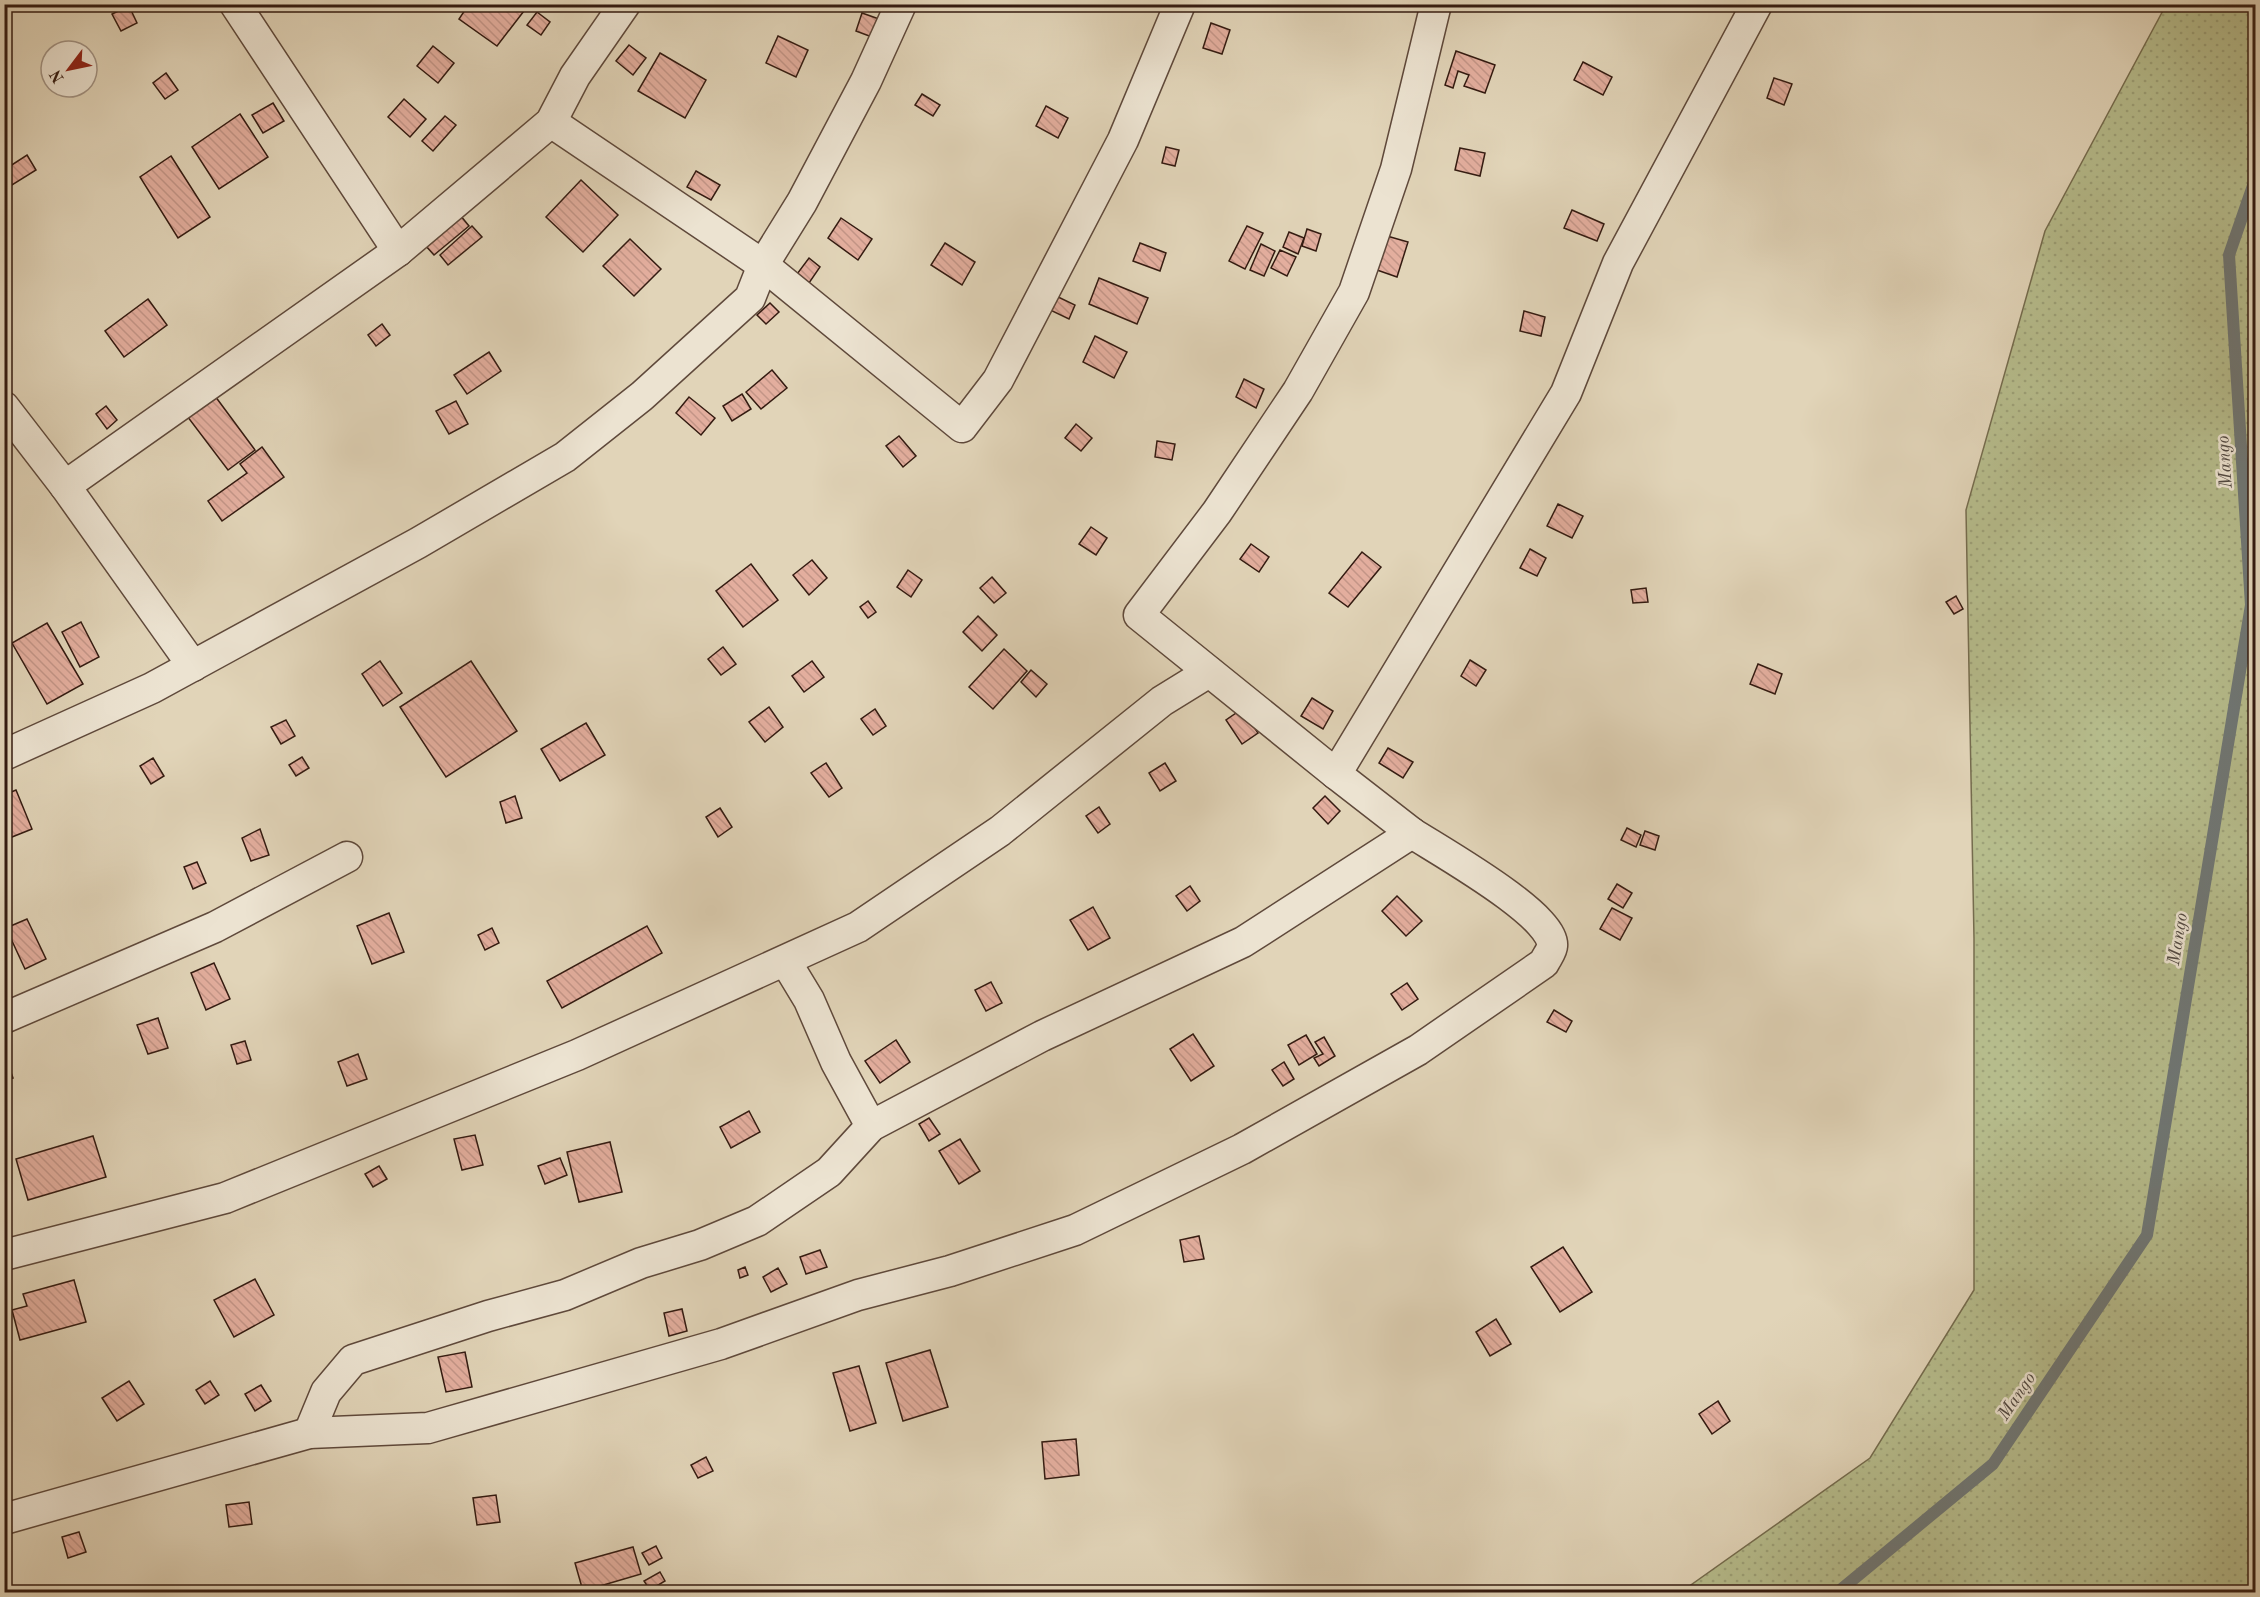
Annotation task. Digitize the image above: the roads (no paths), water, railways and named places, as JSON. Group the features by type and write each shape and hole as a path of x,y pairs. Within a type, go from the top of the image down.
{"street":[{"path":"235,4 398,251"},
{"path":"65,486 398,251 551,122 575,76 625,4"},
{"path":"4,755 152,688 418,543 565,457 642,396 750,298 764,265 807,192 866,81 901,4"},
{"path":"551,122 764,265 962,427 998,380 1123,140 1180,4"},
{"path":"4,1520 309,1432 428,1428 721,1344 858,1295 950,1272 1075,1230 1242,1149 1418,1050 1544,963 1552,947 1550,934 1527,908 1412,834 1139,615 1217,512 1267,438 1298,391 1354,292 1396,169 1436,4"},
{"path":"1336,774 1566,393 1618,263 1757,4"},
{"path":"4,407 65,486 192,666"},
{"path":"4,1255 225,1198 577,1055 786,962 858,927 1000,831 1162,701 1209,672"},
{"path":"309,1432 326,1392 353,1360 488,1316 565,1295 641,1263 700,1245 757,1221 830,1172 871,1125 1042,1036 1243,942 1412,834"},
{"path":"4,1018 215,927 347,857"},
{"path":"786,962 808,1000 836,1062 871,1125"}],"waterway":[{"name":"Mango","path":"1838,1592 1993,1464 2147,1235 2251,605 2229,255 2256,177"}]}
